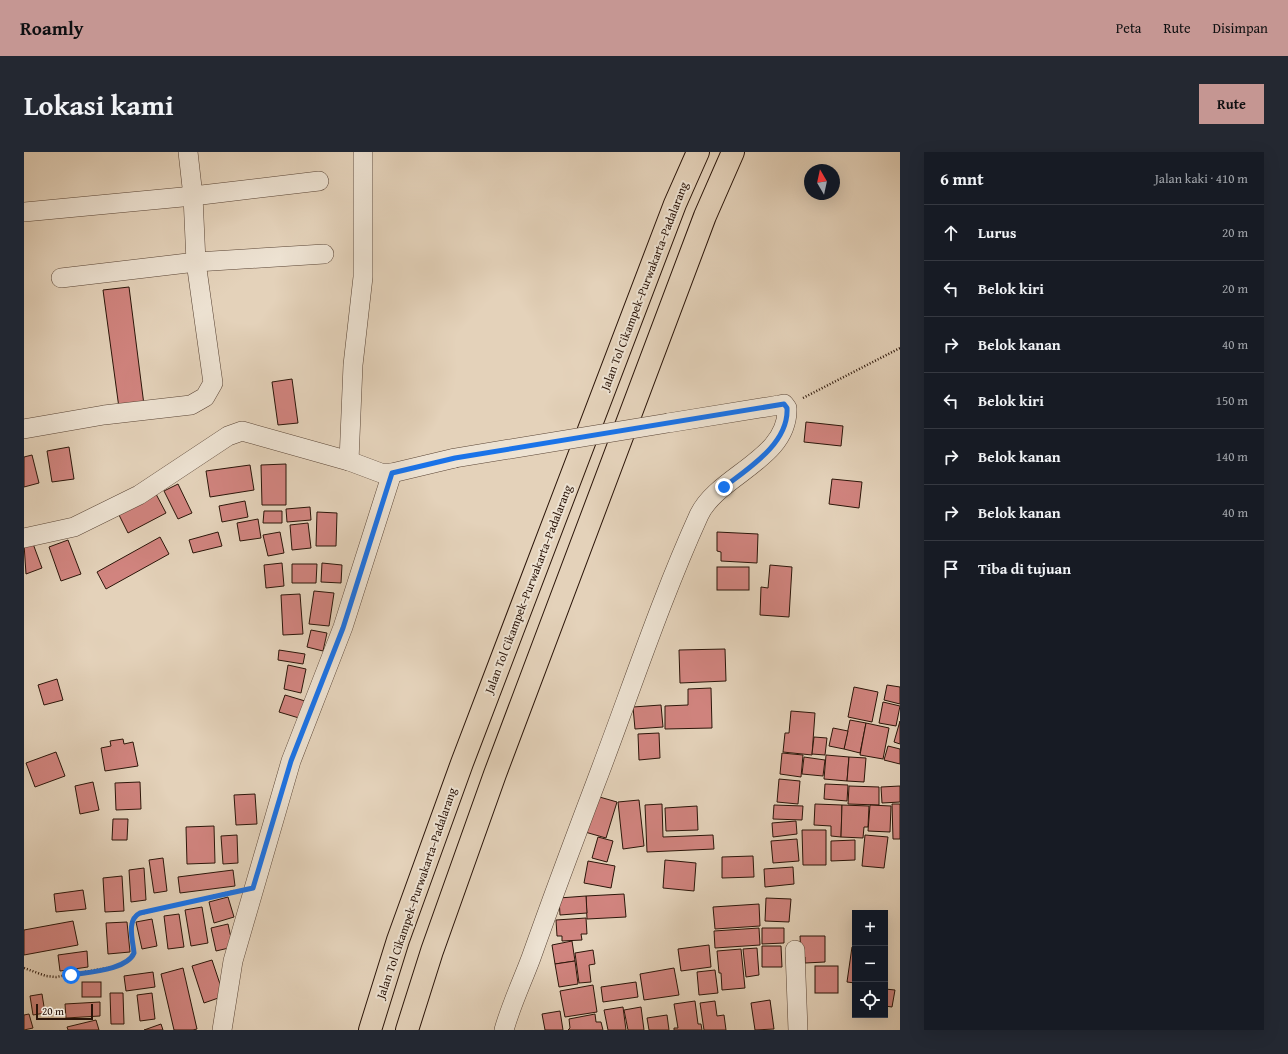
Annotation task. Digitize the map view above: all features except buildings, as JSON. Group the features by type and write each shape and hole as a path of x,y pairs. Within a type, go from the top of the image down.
{"highway":[{"name":"Jalan Tol Cikampek–Purwakarta–Padalarang","path":"370,1030 398,940 462,762 675,204 698,152"},
{"path":"407,1030 432,952 495,774 704,216 732,152"}],"street":[{"path":"24,429 67,423 104,415 191,405 205,397 212,383 196,262 194,196 188,152"},
{"path":"349,461 353,365 363,277 363,152"},
{"path":"24,212 194,196 319,181"},
{"path":"61,278 196,262 324,254"},
{"path":"24,538 74,527 139,495 228,436 242,431 349,461 381,473 392,473 455,458 784,404 787,408 788,416 778,437 761,458 714,496 700,512 675,571 555,889 504,1030"},
{"path":"222,1030 233,961 291,761 343,628 392,473"},
{"path":"794,950 798,1030"}],"path":[{"path":"787,408 813,391 900,348"},
{"path":"24,968 46,976 56,977 118,966 127,962 134,953 131,922 136,915 253,888"}],"route":[{"path":"71,975 118,966 127,962 133,957 134,953 131,922 134,917 140,913 253,888 273,826 291,761 319,693 343,628 392,473 455,458 784,404 787,408 788,416 778,437 761,458 724,487"}]}
